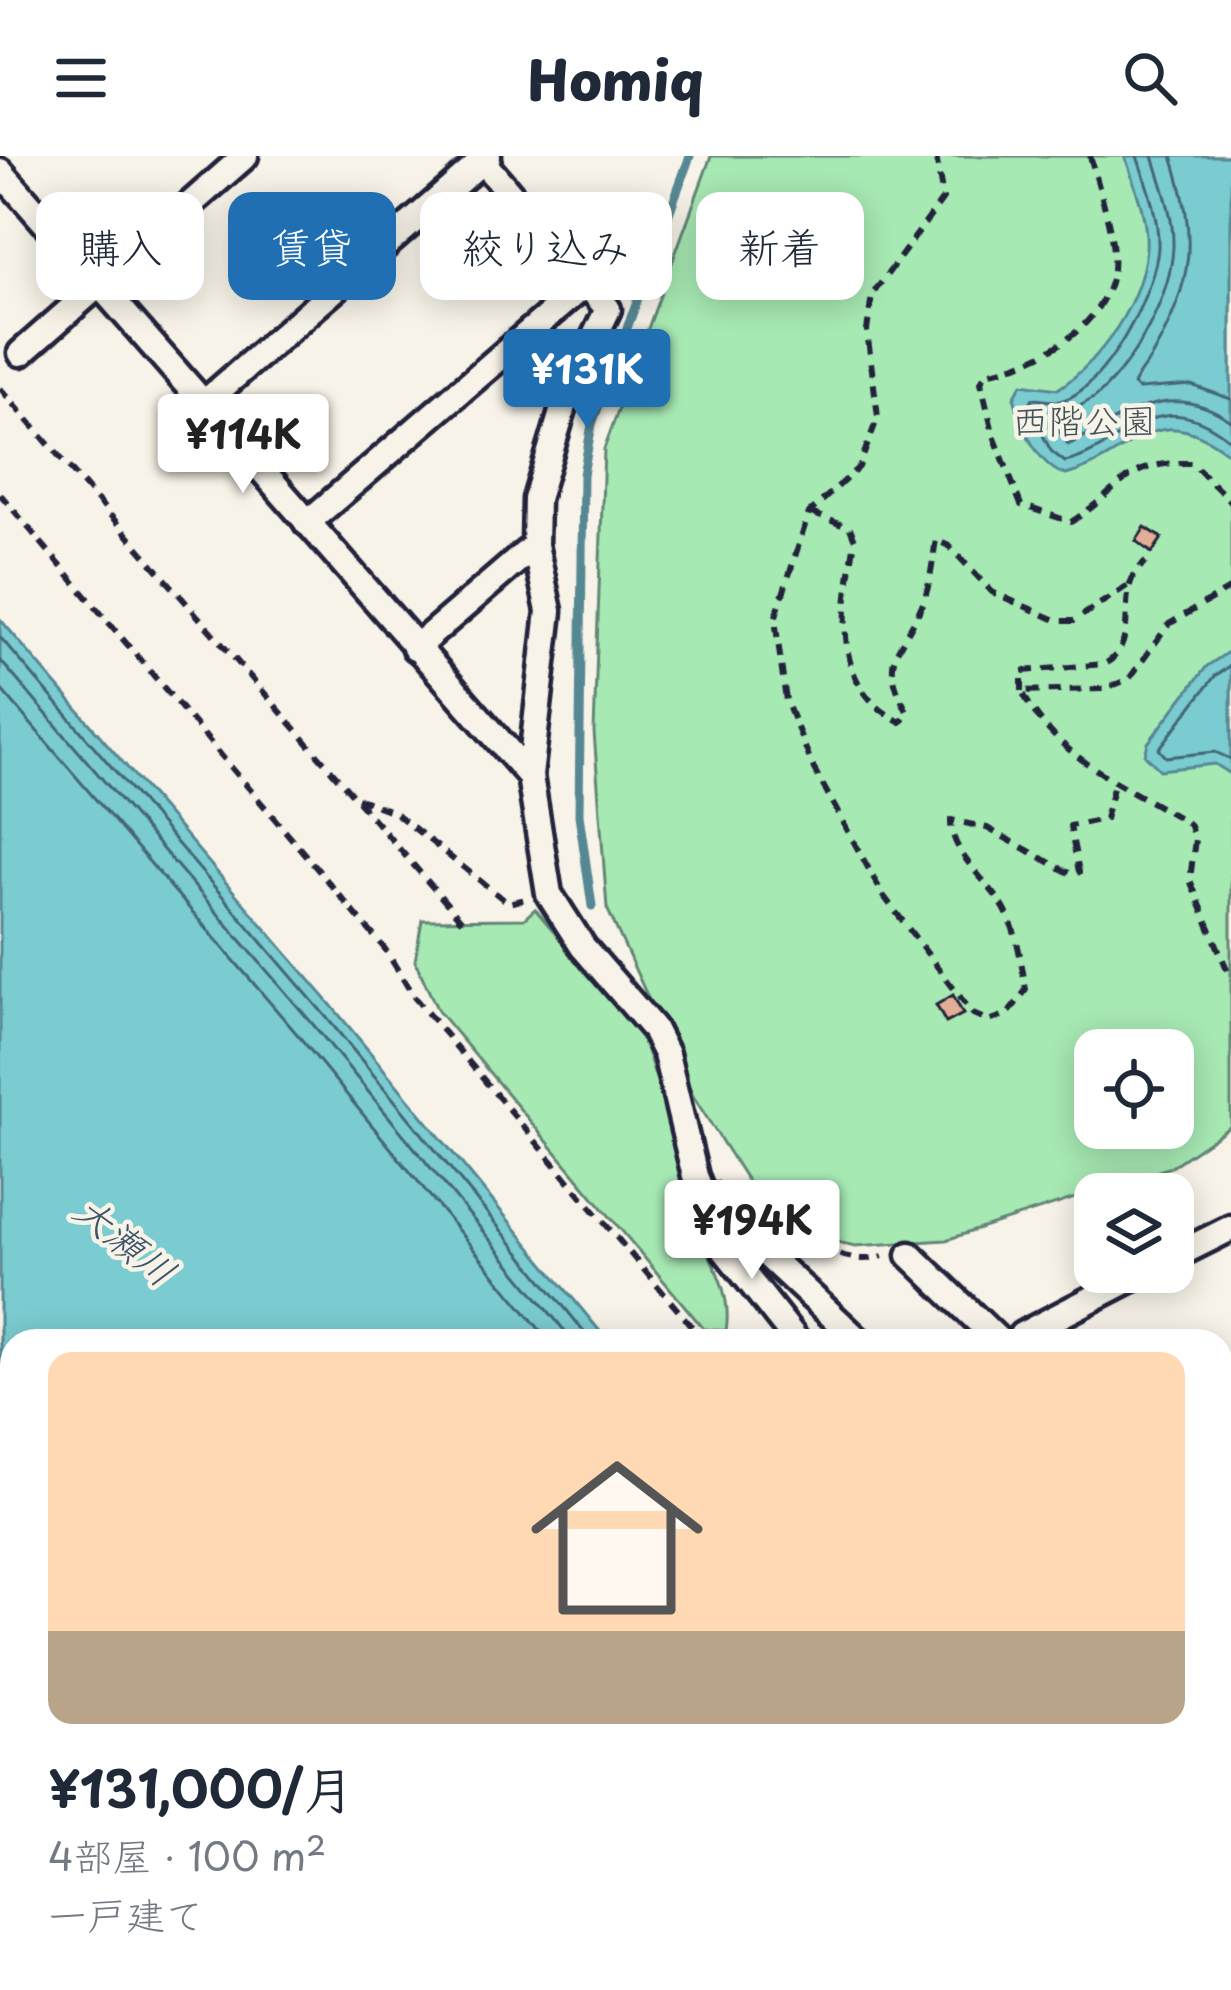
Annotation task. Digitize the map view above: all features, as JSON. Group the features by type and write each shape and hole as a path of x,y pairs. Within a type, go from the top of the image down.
{"street":[{"path":"204,192 245,156"},
{"path":"202,404 483,158 511,192"},
{"path":"0,172 36,213"},
{"path":"21,353 82,300"},
{"path":"112,300 530,776"},
{"path":"307,524 571,300"},
{"path":"600,300 608,309 568,392 536,499 535,545 549,610 530,776 549,894 583,947 652,1028 666,1054 695,1176 725,1250 788,1329"},
{"path":"415,648 535,545"},
{"path":"695,1176 769,1256 846,1329"},
{"path":"1194,1246 1231,1228"},
{"path":"910,1255 987,1329"},
{"path":"1034,1329 1103,1293"}],"path":[{"path":"937,156 943,199 872,295 867,331 878,417 859,467 809,513 775,619 786,701 814,769 883,895 973,1014 989,1021 1008,1014 1026,990 1016,934 1003,907 959,848 952,820 987,828 1072,875 1079,872 1070,826 1106,819 1114,784"},
{"path":"1090,156 1104,206 1112,274 1085,322 1054,350 1017,367 986,373 980,382 993,433 1021,505 1071,522 1137,468 1154,462 1192,463 1231,502"},
{"path":"0,388 462,921"},
{"path":"0,494 385,949 414,997 694,1329"},
{"path":"809,513 850,528 856,540 843,634 848,664 884,714 901,722 908,713 891,680 892,653 920,608 935,564 936,540 949,546 992,592 1058,621 1074,621 1130,584 1146,562"},
{"path":"1130,584 1126,646 1117,657 1105,664 1022,670 1022,692 1062,741 1114,784 1190,824 1196,839 1190,880 1231,979"},
{"path":"1022,692 1104,689 1129,679 1153,654 1169,624 1231,588"},
{"path":"354,796 394,812 508,903 549,894"},
{"path":"769,1256 813,1247 863,1263 910,1255"}],"green space":[{"name":"西階公園","path":"711,156 1231,156 1231,1126 1171,1167 1153,1173 1074,1173 1074,1198 946,1240 855,1246 778,1229 693,1096 607,908 594,732 604,449 658,300 672,300 672,263 696,197 696,300 864,300 864,192 698,192"},
{"path":"535,909 642,1036 692,1186 695,1221 724,1291 726,1329 704,1329 438,1011 415,961 422,920 524,919"}],"water":[{"path":"1125,156 1231,156 1231,456 1205,438 1163,430 1066,475 1039,454 1014,397 1022,384 1058,389 1074,377 1104,346 1128,308 1143,268 1146,236"},
{"name":"大瀬川","path":"0,619 331,1005 598,1329 0,1329"},
{"path":"1231,650 1231,774 1215,764 1160,770 1145,755 1148,743 1207,666"}],"building":[{"path":"1145,527 1162,538 1152,553 1136,541"},
{"path":"953,995 963,1014 946,1023 936,1005"}],"waterway":[{"path":"592,906 579,815 583,475 592,424 690,156"}]}
